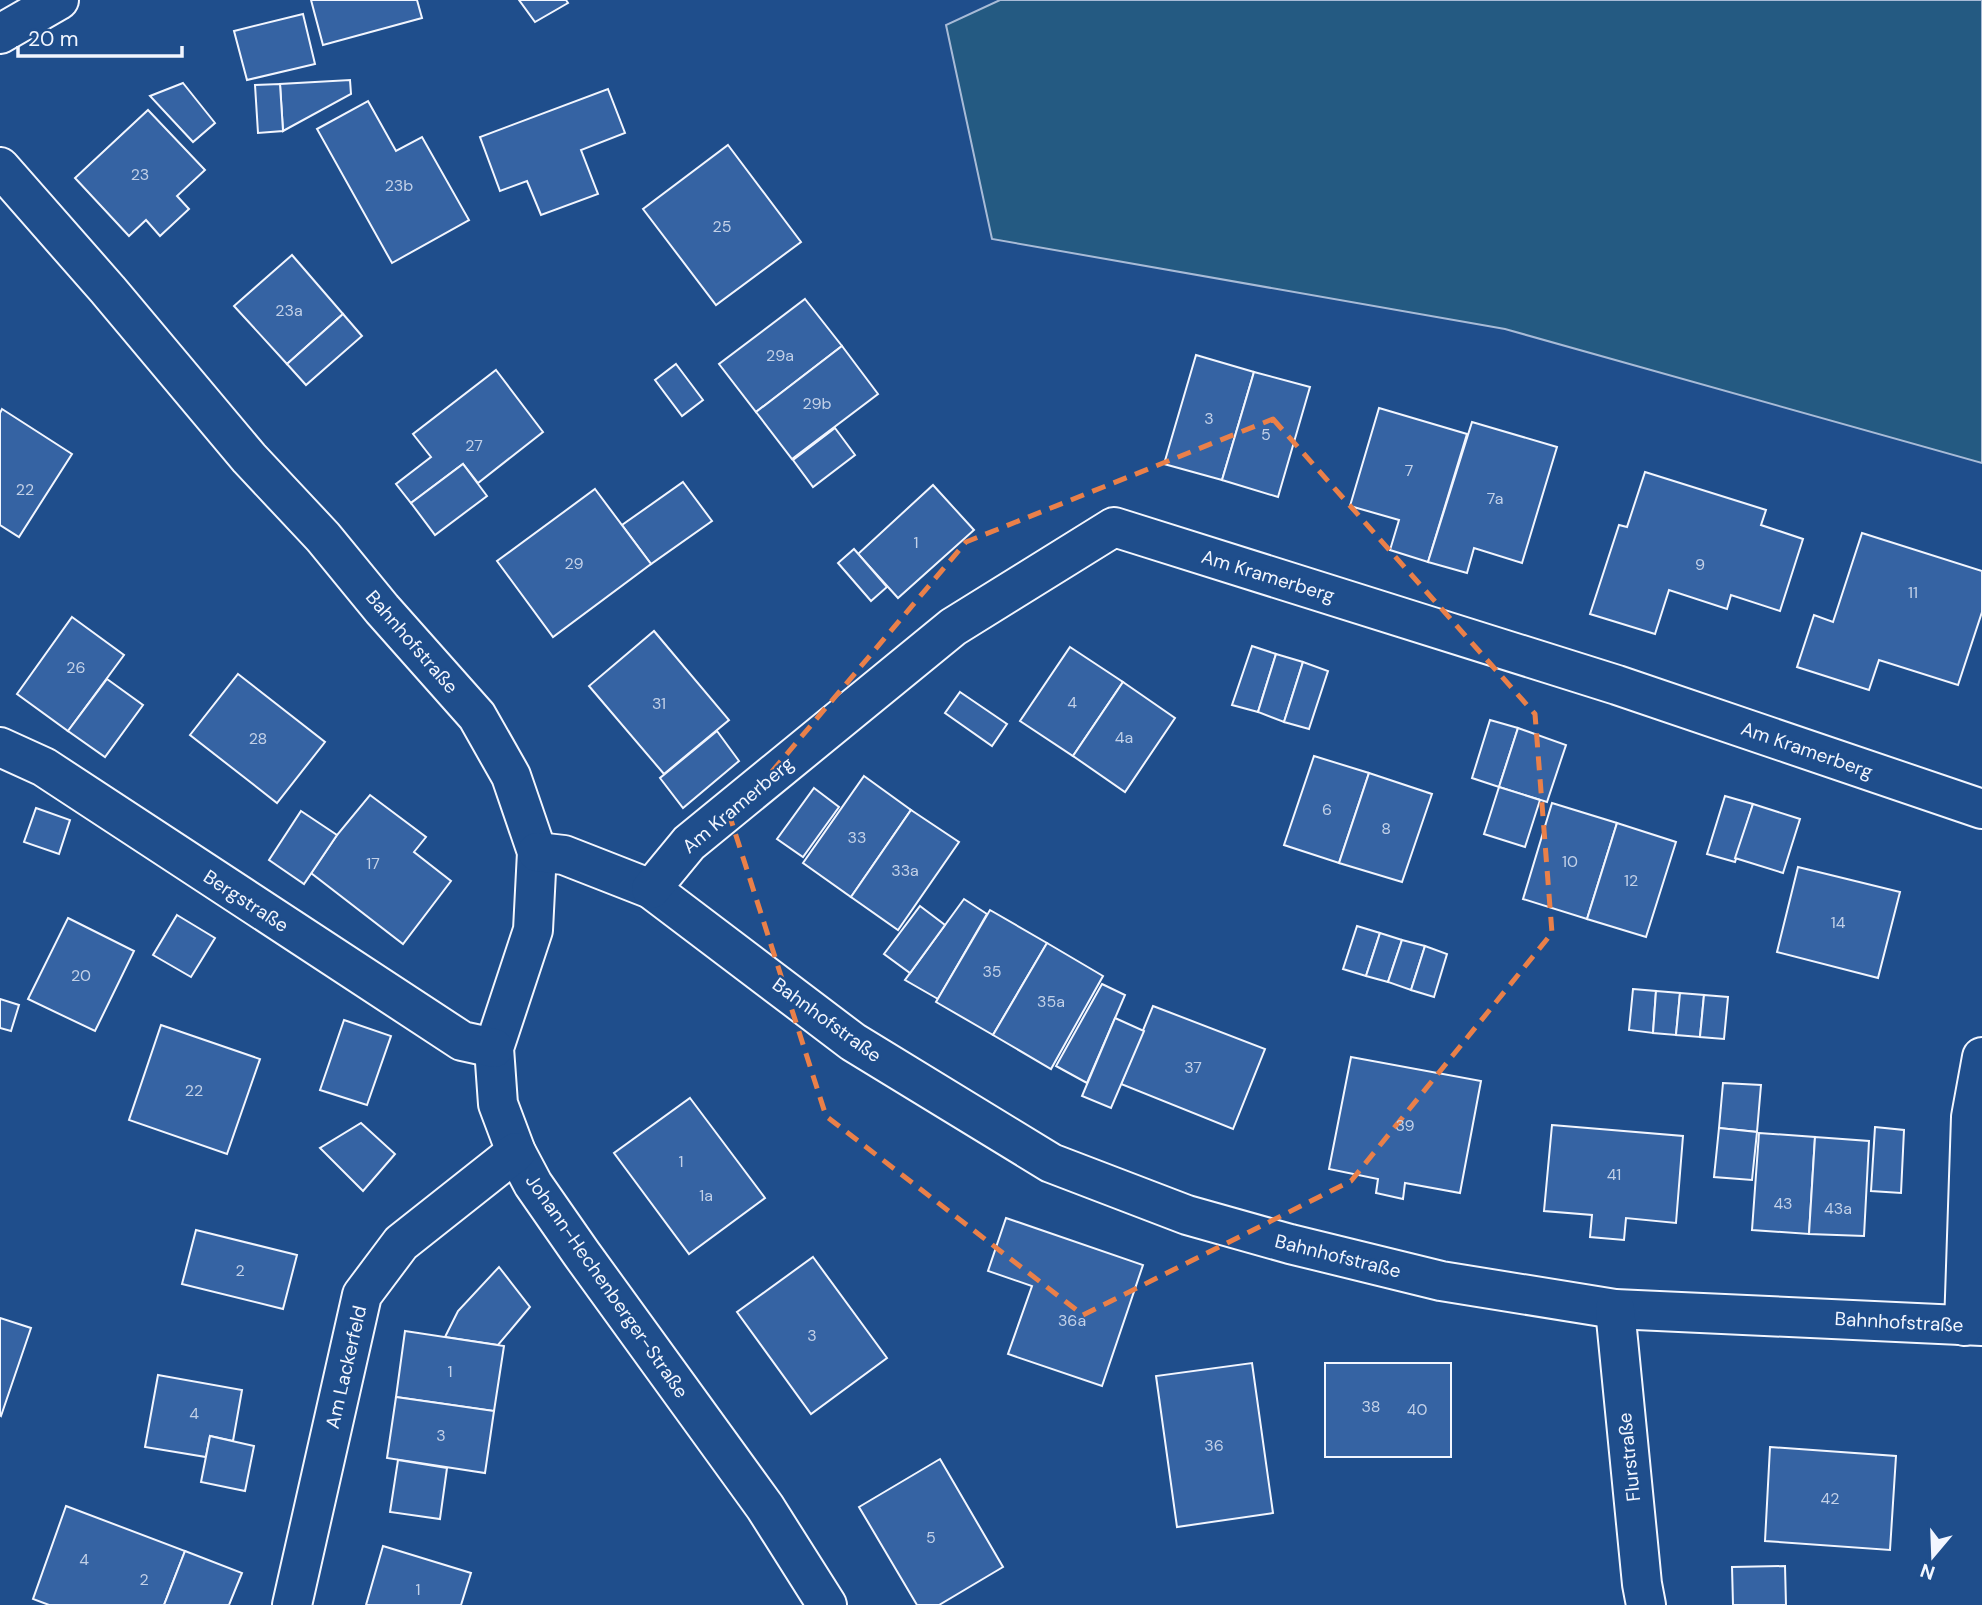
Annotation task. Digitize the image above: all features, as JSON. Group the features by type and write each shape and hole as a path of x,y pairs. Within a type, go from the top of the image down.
{"street":[{"path":"0,34 59,0"},
{"name":"Bahnhofstraße","path":"0,167 249,458 323,537 382,609 477,716 511,776 537,852 564,855 651,889 853,1042 1051,1163 1187,1215 1290,1244 1441,1281 1615,1308 1973,1326"},
{"name":"Am Kramerberg","path":"651,889 689,843 953,627 1114,527 1617,685 1982,809"},
{"name":"Bergstraße","path":"0,747 44,768 462,1041 494,1048"},
{"name":"Johann-Hechenberger-Straße","path":"537,852 533,930 494,1048 498,1104 516,1152 533,1184 581,1253 765,1507 827,1605"},
{"path":"1973,1326 1971,1117 1982,1057"},
{"name":"Am Lackerfeld","path":"292,1605 362,1295 401,1243 516,1152"},
{"name":"Flurstraße","path":"1615,1308 1646,1605"}],"highlighted area":[{"path":"1273,419 1535,714 1552,933 1351,1181 1083,1315 826,1116 731,820 966,542"}],"shaded area":[{"path":"1000,0 1982,0 1982,463 1505,329 992,239 946,25"}],"building":[{"path":"311,0 417,0 422,18 323,45"},
{"path":"519,0 566,0 568,3 535,22"},
{"path":"303,14 315,64 247,80 234,31"},
{"path":"350,80 351,94 283,131 280,84"},
{"path":"183,83 215,123 193,142 150,96"},
{"path":"280,84 283,131 258,133 255,85"},
{"path":"608,89 625,133 581,150 598,194 541,215 527,181 500,191 480,137"},
{"path":"368,101 396,151 422,137 469,220 392,263 317,129"},
{"path":"148,110 205,170 177,196 189,209 160,236 146,220 129,236 75,178"},
{"path":"728,145 801,242 716,305 643,209"},
{"path":"292,255 343,314 287,364 234,306"},
{"path":"805,299 842,346 756,412 719,364"},
{"path":"343,314 362,336 306,385 287,364"},
{"path":"842,346 878,394 792,459 756,412"},
{"path":"1196,355 1254,372 1222,480 1164,464"},
{"path":"676,364 703,400 682,416 655,380"},
{"path":"496,370 543,432 478,483 463,464 411,503 396,484 431,457 413,434"},
{"path":"1254,372 1310,387 1278,497 1222,480"},
{"path":"1379,408 1467,434 1428,562 1390,550 1399,520 1350,506"},
{"path":"2,409 72,454 19,537 0,525"},
{"path":"1472,422 1557,447 1522,563 1474,548 1467,573 1428,562"},
{"path":"835,428 855,455 813,487 793,460"},
{"path":"463,464 487,496 435,535 411,503"},
{"path":"1645,472 1766,510 1761,525 1803,539 1780,611 1731,595 1727,609 1669,590 1655,634 1590,614 1619,525 1627,527"},
{"path":"683,482 712,521 651,564 622,525"},
{"path":"933,485 974,530 898,598 858,554"},
{"path":"595,489 651,564 553,637 497,561"},
{"path":"1862,533 1982,571 1982,612 1958,685 1879,660 1869,690 1797,667 1814,615 1833,622"},
{"path":"854,549 887,587 871,601 838,563"},
{"path":"72,617 124,655 68,731 17,694"},
{"path":"654,631 729,720 664,774 589,686"},
{"path":"1252,646 1276,654 1258,712 1232,705"},
{"path":"1070,647 1123,682 1073,756 1020,721"},
{"path":"1276,654 1303,662 1284,722 1258,712"},
{"path":"1303,662 1328,671 1309,729 1284,722"},
{"path":"238,674 325,742 277,803 190,735"},
{"path":"107,679 143,705 105,757 68,731"},
{"path":"1123,682 1175,718 1125,792 1073,756"},
{"path":"960,692 1007,724 992,746 945,713"},
{"path":"1490,720 1518,728 1499,787 1472,778"},
{"path":"1518,728 1566,745 1547,802 1499,787"},
{"path":"717,731 739,761 683,808 660,778"},
{"path":"1314,756 1369,773 1339,863 1284,845"},
{"path":"1369,773 1432,794 1402,882 1339,863"},
{"path":"864,776 911,810 851,897 803,863"},
{"path":"1499,787 1540,800 1525,847 1484,834"},
{"path":"814,788 839,807 803,857 777,839"},
{"path":"370,795 426,837 414,852 451,881 403,944 311,873 337,835"},
{"path":"1725,796 1753,804 1735,862 1707,854"},
{"path":"1552,803 1617,823 1587,919 1523,899"},
{"path":"1753,804 1800,819 1783,873 1735,858"},
{"path":"36,808 70,820 59,854 24,842"},
{"path":"911,810 959,842 898,930 851,897"},
{"path":"301,811 337,835 304,884 269,860"},
{"path":"1617,823 1676,842 1646,937 1587,919"},
{"path":"1798,867 1900,892 1878,978 1777,952"},
{"path":"964,899 987,914 938,999 905,980"},
{"path":"920,906 945,925 910,973 884,954"},
{"path":"990,910 1047,943 993,1035 936,1002"},
{"path":"177,915 215,938 191,977 153,955"},
{"path":"68,918 134,951 95,1031 28,999"},
{"path":"1357,926 1380,933 1366,976 1343,969"},
{"path":"1380,933 1402,940 1388,982 1366,976"},
{"path":"1402,940 1425,946 1411,990 1388,982"},
{"path":"1047,943 1103,976 1051,1069 993,1035"},
{"path":"1425,946 1447,954 1434,997 1411,990"},
{"path":"1102,984 1125,995 1087,1083 1056,1066"},
{"path":"1633,989 1656,991 1653,1033 1629,1030"},
{"path":"1656,991 1680,993 1676,1035 1653,1033"},
{"path":"1680,993 1704,995 1700,1037 1676,1035"},
{"path":"1704,995 1728,997 1724,1039 1700,1037"},
{"path":"0,999 19,1005 11,1031 0,1028"},
{"path":"1153,1006 1265,1049 1233,1129 1121,1084"},
{"path":"1115,1018 1144,1031 1111,1108 1082,1096"},
{"path":"344,1020 391,1036 367,1105 320,1090"},
{"path":"161,1025 260,1059 227,1154 129,1120"},
{"path":"1351,1057 1481,1081 1460,1193 1405,1183 1403,1199 1376,1193 1378,1179 1329,1169"},
{"path":"1723,1083 1761,1085 1757,1132 1719,1128"},
{"path":"690,1098 765,1198 689,1254 614,1153"},
{"path":"361,1123 395,1154 363,1191 320,1148"},
{"path":"1552,1125 1683,1136 1676,1223 1626,1218 1624,1240 1590,1237 1592,1215 1544,1211"},
{"path":"1875,1127 1904,1130 1901,1193 1871,1191"},
{"path":"1719,1128 1757,1132 1752,1180 1714,1177"},
{"path":"1759,1133 1815,1137 1809,1234 1752,1230"},
{"path":"1815,1137 1869,1141 1864,1236 1809,1234"},
{"path":"1006,1218 1143,1265 1102,1386 1008,1354 1032,1286 988,1271"},
{"path":"196,1230 297,1255 283,1309 182,1284"},
{"path":"813,1257 887,1358 811,1414 737,1312"},
{"path":"499,1267 530,1307 498,1345 445,1337 458,1311"},
{"path":"0,1318 31,1328 1,1416 0,1415"},
{"path":"405,1331 504,1346 494,1411 396,1397"},
{"path":"1252,1363 1273,1513 1177,1527 1156,1376"},
{"path":"1325,1363 1451,1363 1451,1457 1325,1457"},
{"path":"158,1375 242,1390 233,1441 210,1436 206,1457 145,1447"},
{"path":"396,1397 494,1411 485,1473 387,1458"},
{"path":"210,1436 254,1446 245,1491 201,1482"},
{"path":"1770,1447 1896,1456 1890,1550 1765,1541"},
{"path":"940,1459 1003,1567 939,1605 917,1605 859,1507"},
{"path":"398,1460 447,1468 440,1519 390,1512"},
{"path":"66,1506 185,1551 164,1605 49,1605 33,1599"},
{"path":"383,1546 471,1573 461,1605 366,1605"},
{"path":"185,1551 242,1573 229,1605 164,1605"},
{"path":"1785,1566 1786,1605 1733,1605 1732,1567"}]}
